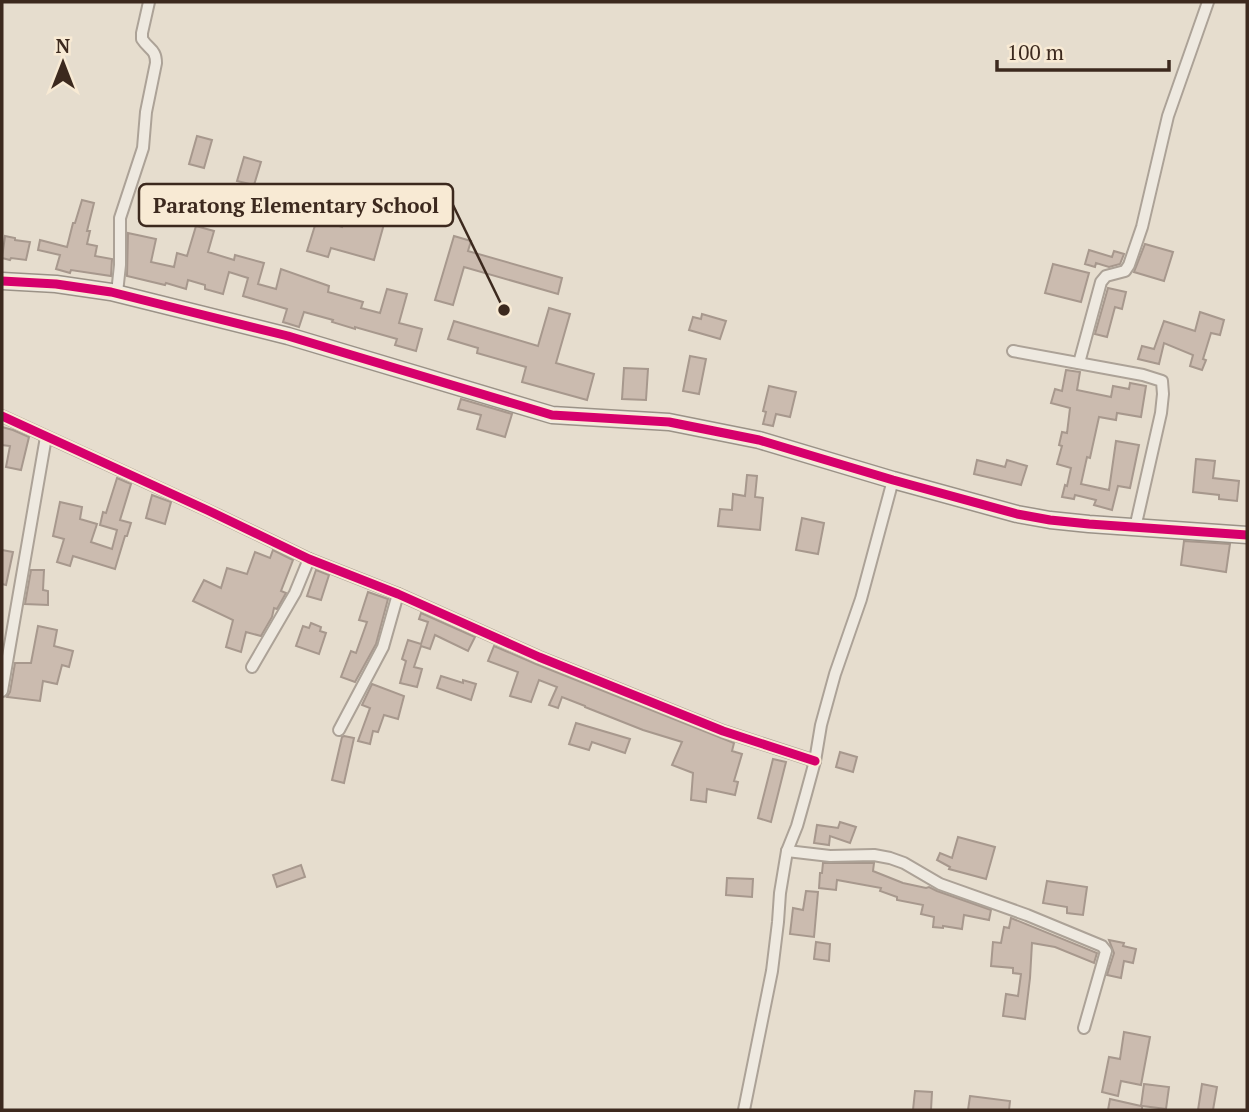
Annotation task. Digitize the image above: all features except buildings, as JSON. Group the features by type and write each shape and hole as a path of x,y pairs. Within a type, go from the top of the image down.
{"street":[{"path":"117,293 120,218 143,148 146,112 156,63 156,55 142,39 149,2"},
{"path":"1079,363 1101,282 1106,276 1125,271 1129,265 1145,215 1168,116 1208,2"},
{"path":"2,281 56,284 117,293 288,336 552,415 669,422 759,440 1017,514 1135,528 1247,535"},
{"path":"1013,351 1143,375 1162,381 1161,412 1135,528"},
{"path":"2,416 309,558 398,594 539,657 723,731 815,761"},
{"path":"2,691 46,437"},
{"path":"744,1110 772,971 787,851 797,826 835,674 861,599 893,480"},
{"path":"252,667 291,601 309,558"},
{"path":"339,730 383,648 398,594"},
{"path":"787,851 890,858 940,884 1027,915 1102,946 1105,951 1084,1028"}],"cycle path":[{"path":"2,281 56,284 111,292 288,336 552,415 669,422 759,440 1017,514 1089,524 1247,535"},
{"path":"2,416 309,559 398,594 539,657 723,731 815,761"}],"place":[{"name":"Paratong Elementary School","path":"504,310"}]}
